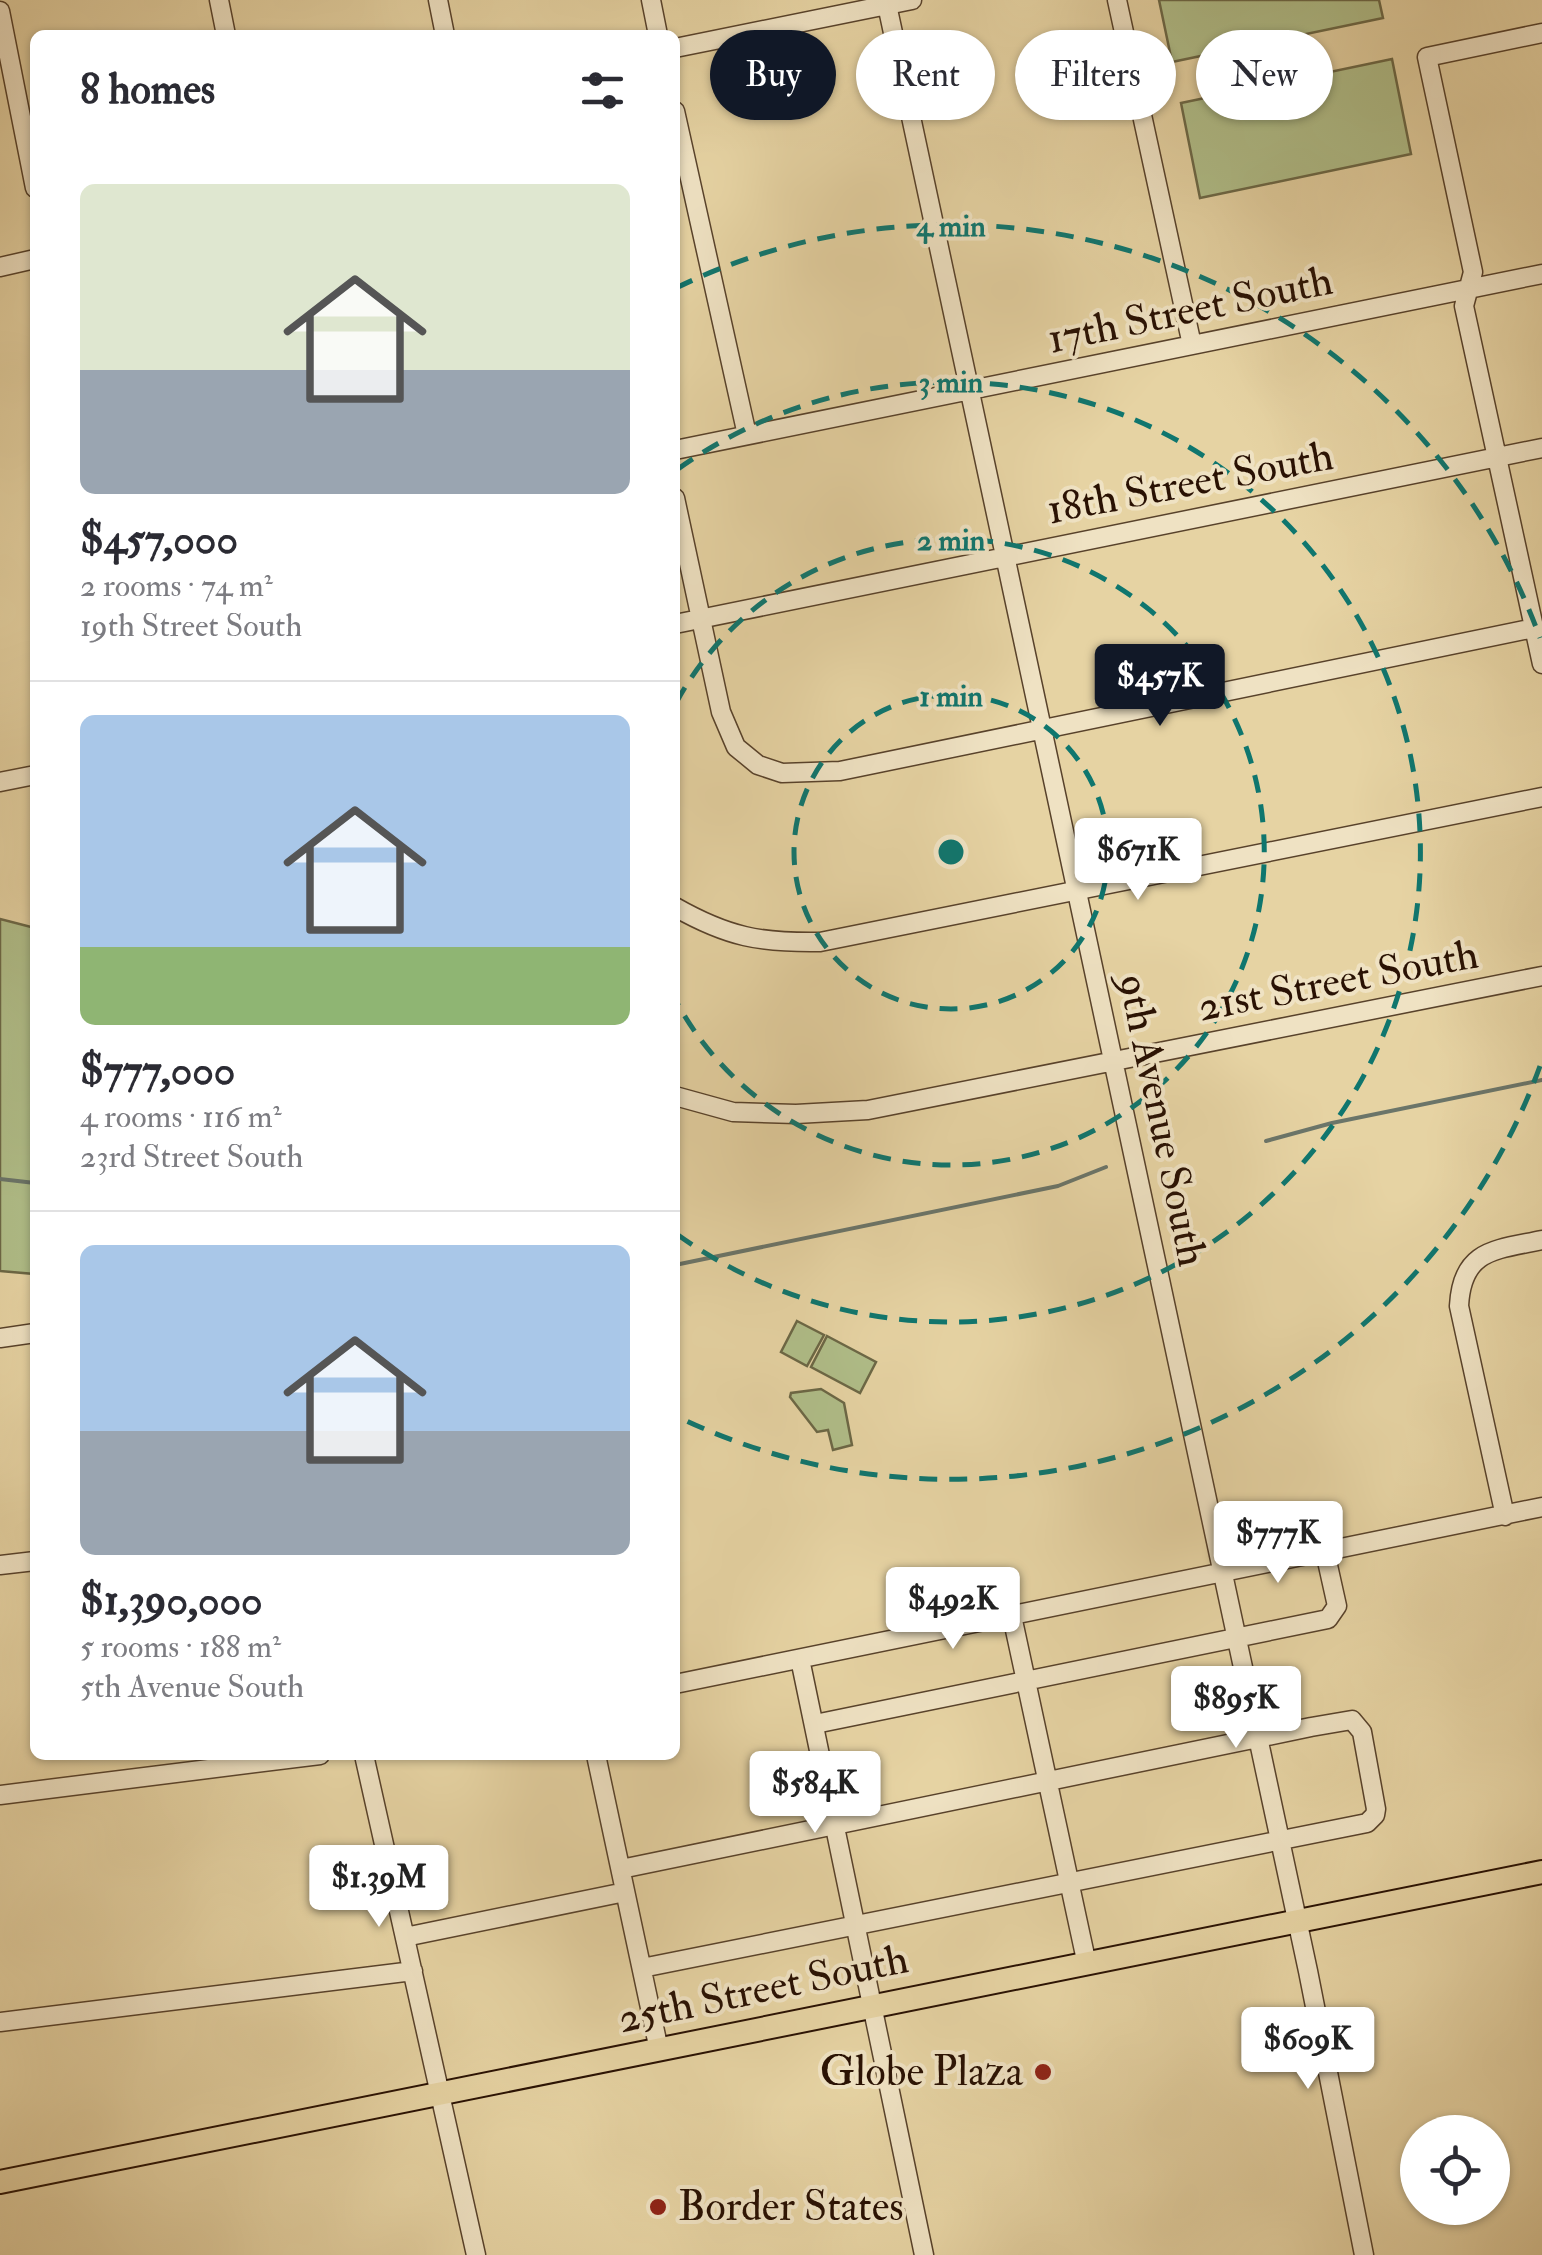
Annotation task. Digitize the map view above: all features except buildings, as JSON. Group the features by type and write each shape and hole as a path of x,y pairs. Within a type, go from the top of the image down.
{"main road":[{"name":"25th Street South","path":"0,2182 441,2095 1086,1960 1542,1872"}],"street":[{"path":"219,0 225,30"},
{"path":"438,0 444,30"},
{"path":"651,0 657,30"},
{"path":"680,47 912,0"},
{"path":"1118,0 1192,345"},
{"name":"9th Avenue South","path":"886,3 1297,1919 1364,2255"},
{"path":"0,11 30,163"},
{"path":"1542,33 1427,57 1473,272 1464,308 1542,664"},
{"path":"680,133 747,435"},
{"path":"0,266 30,261"},
{"name":"17th Street South","path":"680,449 1542,274"},
{"name":"18th Street South","path":"680,623 1542,448"},
{"path":"680,522 722,712 736,746 758,765 782,773 840,771 1534,628"},
{"path":"0,782 30,776"},
{"path":"680,910 709,926 771,943 820,942 1542,797"},
{"name":"21st Street South","path":"680,1097 733,1112 868,1110 1542,976"},
{"path":"1505,1516 1460,1306 1464,1277 1472,1264 1493,1250 1542,1240"},
{"path":"0,1338 30,1335"},
{"path":"680,1683 1542,1507"},
{"path":"815,1724 1328,1619 1337,1606 1325,1552"},
{"path":"0,1565 30,1562"},
{"path":"1012,1616 1086,1960"},
{"path":"800,1659 924,2255"},
{"path":"621,1869 1352,1720 1362,1732 1376,1809 1371,1820 642,1968"},
{"path":"0,1795 280,1760"},
{"path":"365,1760 476,2255"},
{"path":"597,1760 659,2050"},
{"path":"405,1938 625,1892"},
{"path":"0,2022 413,1971"}],"green space":[{"path":"1159,0 1379,0 1383,18 1325,30 1196,30 1196,57 1176,61 1176,30 1165,30"},
{"path":"1392,59 1411,154 1200,198 1181,103 1196,100 1196,120 1333,120 1333,71"},
{"path":"0,919 30,927 30,1274 0,1271"},
{"path":"797,1321 824,1335 807,1366 781,1352"},
{"path":"827,1336 876,1362 860,1393 811,1367"},
{"path":"821,1389 844,1403 852,1445 833,1450 828,1430 817,1432 790,1397 791,1393"}],"waterway":[{"path":"1266,1141 1332,1123 1542,1080"},
{"path":"680,1264 1058,1186 1106,1167"},
{"path":"0,1179 30,1182"}],"place":[{"name":"Globe Plaza","path":"1043,2072"},
{"name":"Border States","path":"658,2207"}]}
